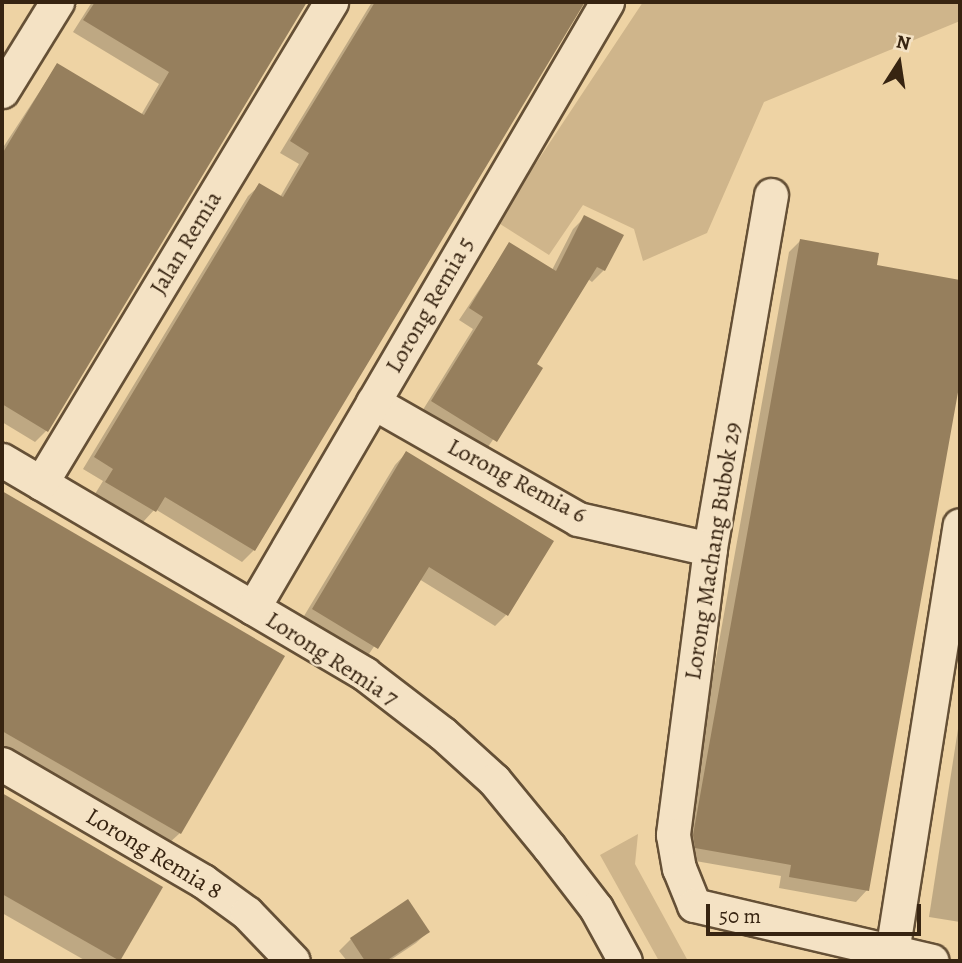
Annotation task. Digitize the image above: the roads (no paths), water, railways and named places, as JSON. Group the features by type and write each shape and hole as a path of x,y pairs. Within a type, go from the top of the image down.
{"street":[{"path":"2,91 57,2"},
{"name":"Jalan Remia","path":"41,483 331,2"},
{"name":"Lorong Remia 5","path":"253,608 607,2"},
{"name":"Lorong Machang Bubok 29","path":"771,195 710,549 673,835 678,869 694,905 892,952"},
{"name":"Lorong Remia 6","path":"373,402 578,519 710,549"},
{"name":"Lorong Remia 7","path":"2,460 365,674 494,780 596,908 625,961"},
{"path":"932,961 892,952 960,525"},
{"name":"Lorong Remia 8","path":"2,764 204,881 247,913 293,961"}]}
